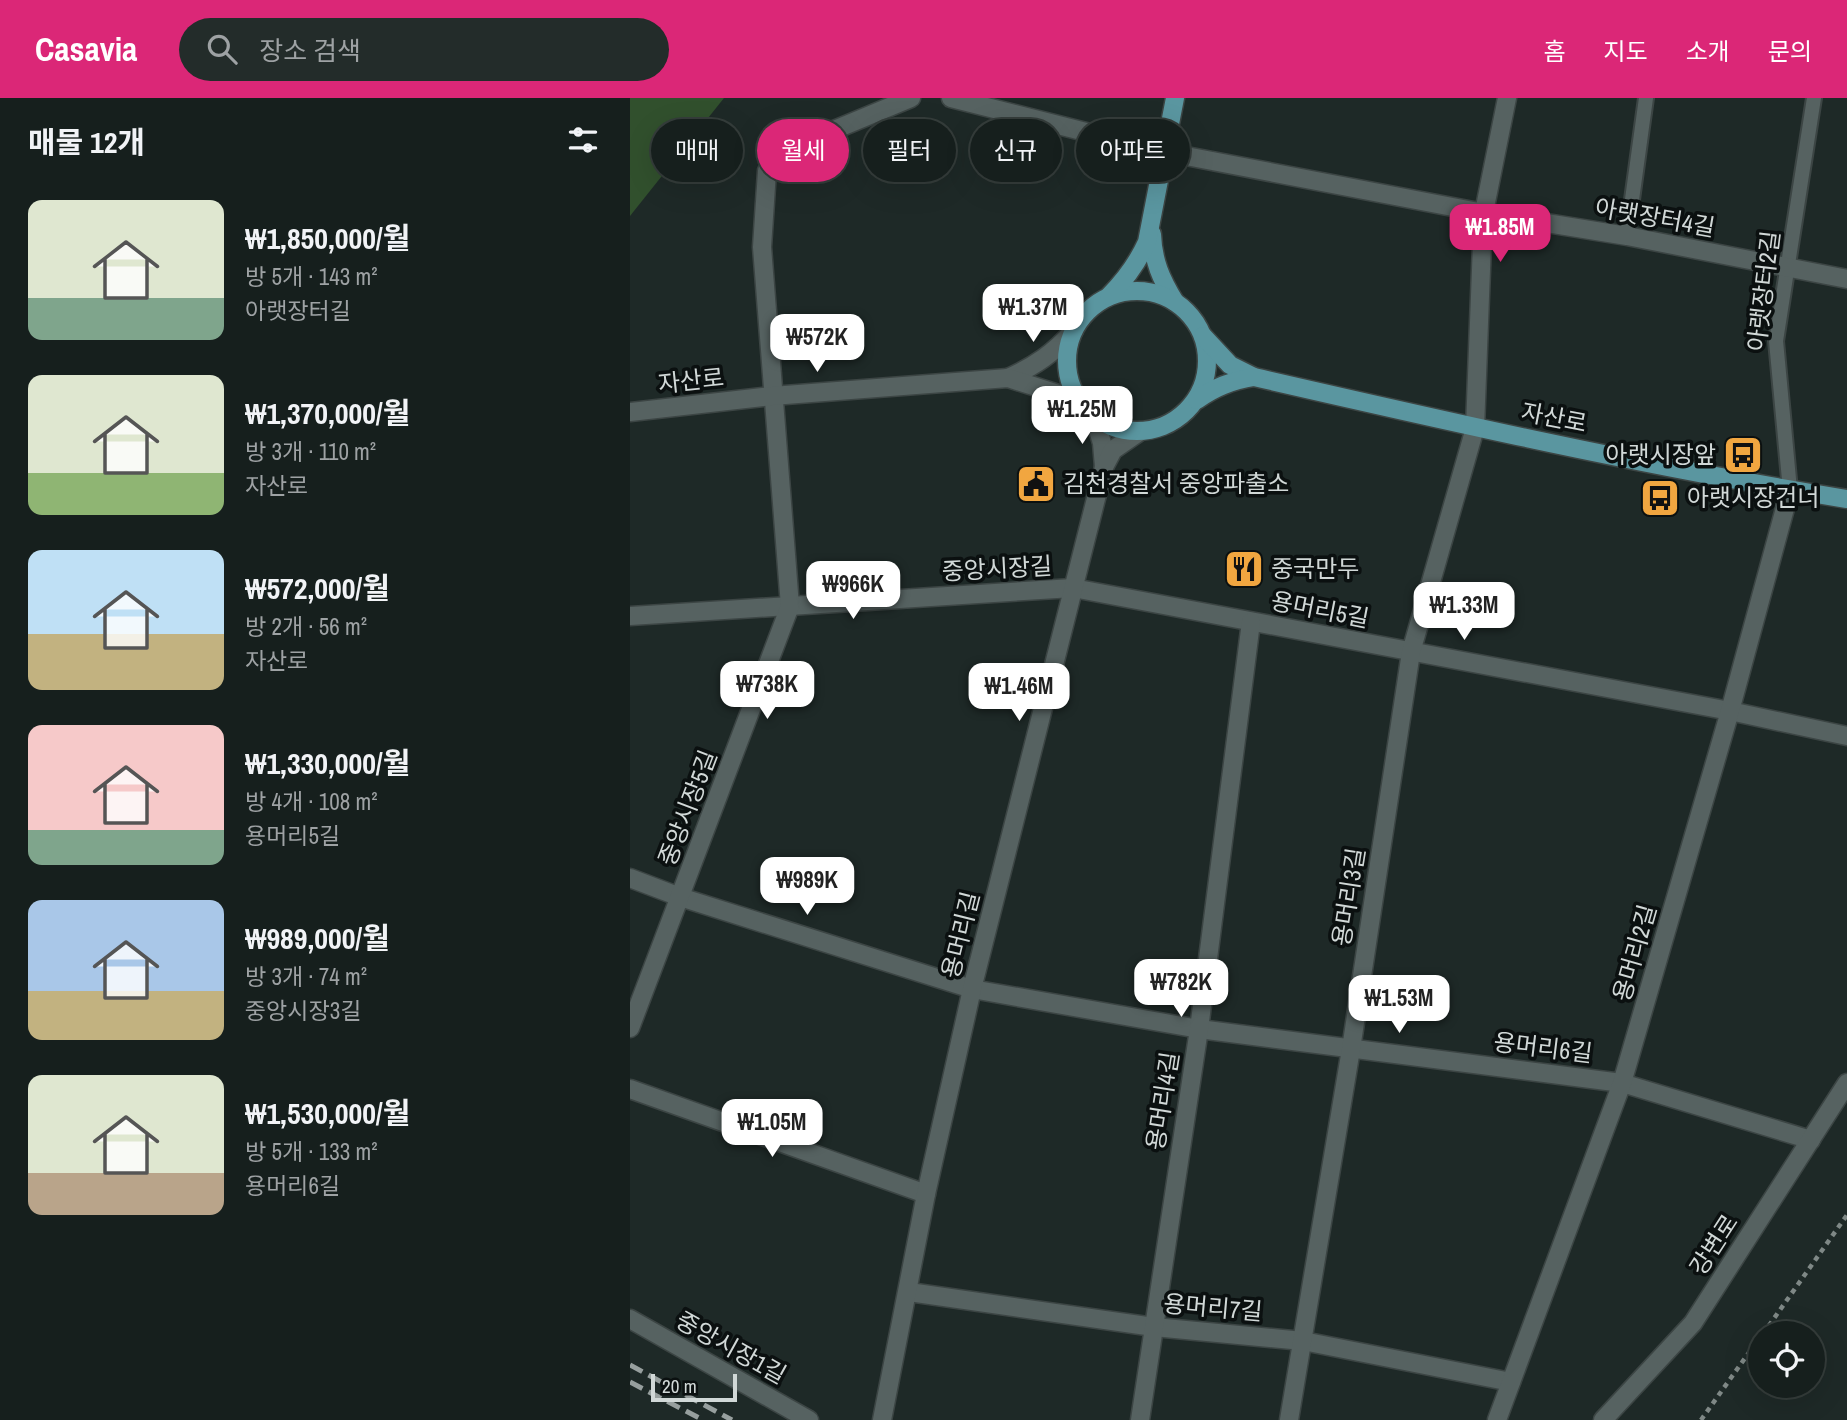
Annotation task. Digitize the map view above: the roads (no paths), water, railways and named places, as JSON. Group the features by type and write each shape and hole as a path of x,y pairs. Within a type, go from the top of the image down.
{"main road":[{"path":"1171,119 1175,98"},
{"path":"1160,182 1153,219 1138,263 1125,281 1107,298 1087,311 1073,330 1067,354 1068,377 1077,400 1094,417 1115,429 1139,432 1162,428 1182,417 1197,400 1212,389 1227,382 1254,377"},
{"path":"1153,219 1154,255 1159,276 1175,302 1192,317 1203,336 1230,365 1254,377"},
{"path":"1107,298 1130,291 1154,293 1175,302"},
{"path":"1197,400 1206,380 1208,357 1203,336"},
{"name":"자산로","path":"1254,377 1475,428 1847,499"}],"street":[{"name":"중앙시장5길","path":"630,1028 790,606 762,247 768,171 822,135 911,98"},
{"name":"아랫장터4길","path":"951,98 1076,130"},
{"name":"용머리3길","path":"1289,1420 1351,1049 1411,652 1475,428 1484,213 1507,98"},
{"name":"아랫장터4길","path":"1190,157 1484,213 1628,236 1847,279"},
{"path":"1009,378 1043,361 1058,349 1073,330"},
{"name":"자산로","path":"630,412 772,396 1009,378"},
{"path":"1009,378 1077,400"},
{"name":"용머리길","path":"1094,417 1102,443 1104,467"},
{"name":"용머리길","path":"883,1420 926,1194 972,989 1104,467 1113,450 1139,432"},
{"name":"용머리2길","path":"1497,1420 1622,1083 1730,711 1790,490"},
{"name":"중앙시장길","path":"630,616 1073,589"},
{"name":"용머리5길","path":"1073,589 1730,711 1847,736"},
{"name":"용머리4길","path":"1140,1420 1199,1029 1251,622"},
{"name":"용머리6길","path":"630,878 680,897 972,989 1199,1029 1622,1083 1811,1140"},
{"name":"강변로","path":"1603,1420 1693,1323 1847,1083"},
{"path":"630,1089 926,1194"},
{"name":"용머리7길","path":"909,1292 1154,1327 1303,1341 1511,1382"},
{"name":"중앙시장1길","path":"630,1319 809,1420"}],"lane":[{"path":"1628,236 1646,98"},
{"name":"아랫장터2길","path":"1790,490 1776,341 1814,98"}],"railway":[{"path":"630,1365 732,1420"},
{"path":"630,1382 703,1420"}],"place":[{"name":"아랫시장앞","path":"1743,455"},
{"name":"김천경찰서 중앙파출소","path":"1036,484"},
{"name":"아랫시장건너","path":"1660,498"},
{"name":"중국만두","path":"1244,569"}]}
